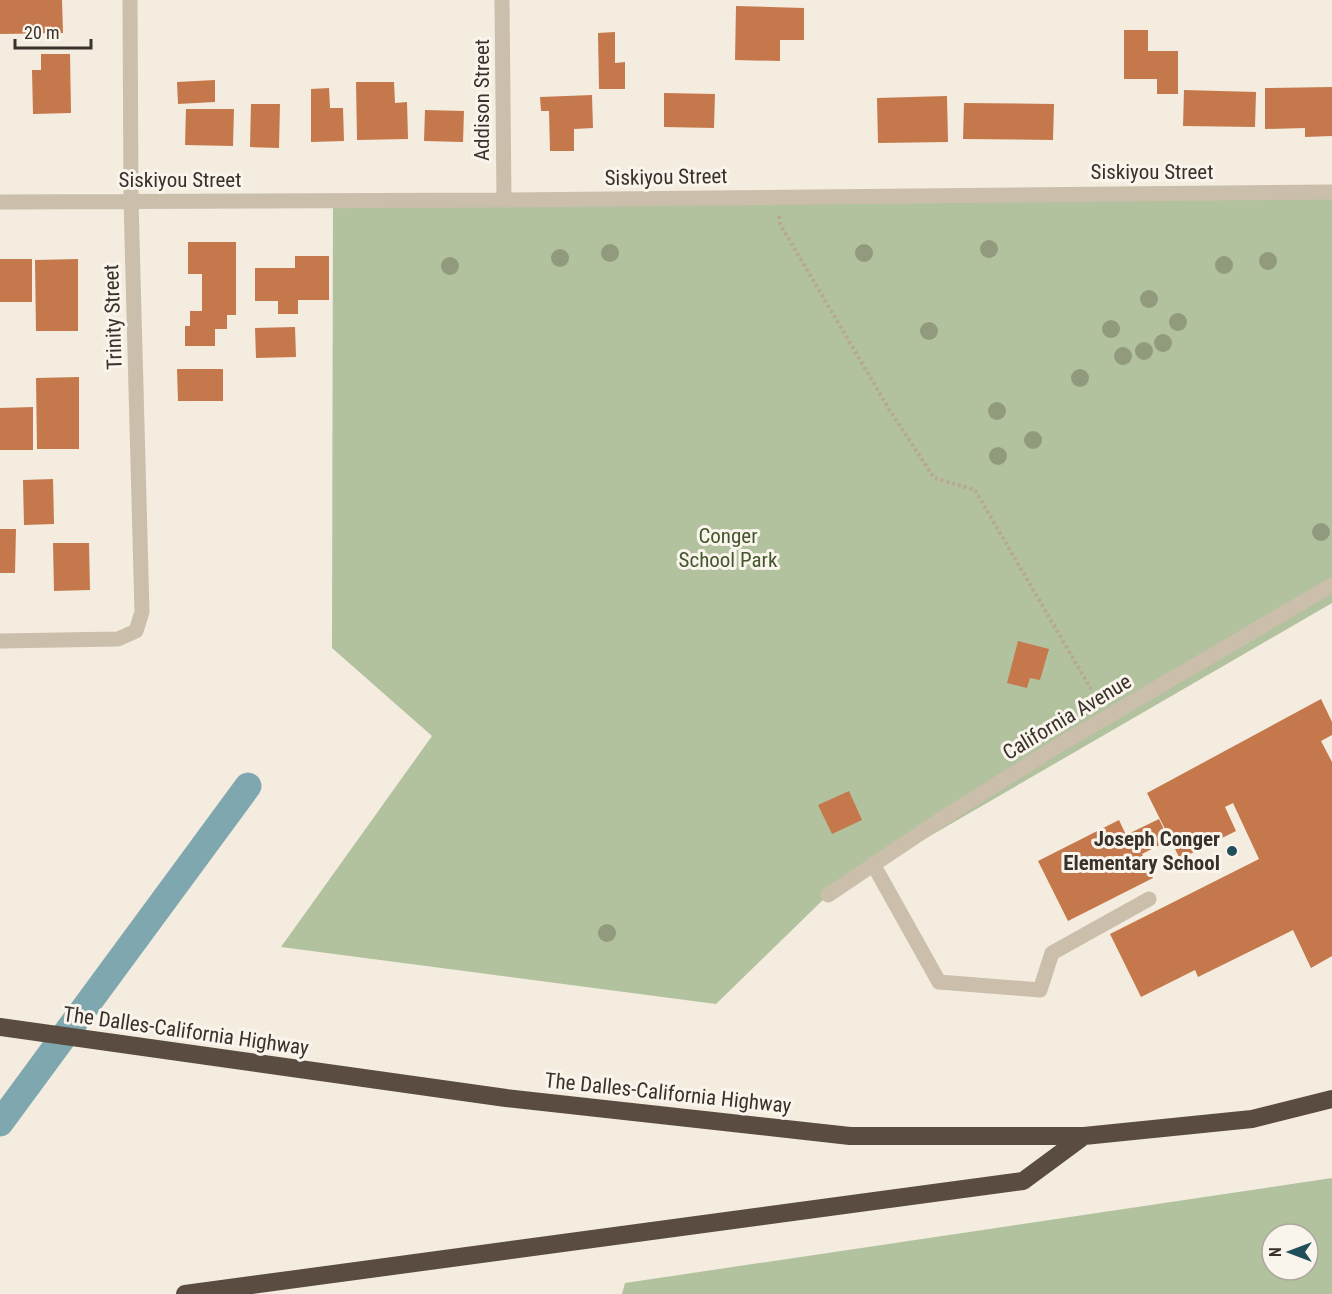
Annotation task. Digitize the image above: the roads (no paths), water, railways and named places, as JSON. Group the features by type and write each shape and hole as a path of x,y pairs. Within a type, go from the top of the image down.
{"highway":[{"name":"The Dalles-California Highway","path":"0,1028 506,1098 850,1136 1084,1136 1252,1119 1332,1099"},
{"path":"186,1294 1023,1181 1084,1136"}],"street":[{"name":"Trinity Street","path":"0,640 118,639 136,631 142,612 131,201 130,0"},
{"name":"Addison Street","path":"502,0 504,200"},
{"name":"Siskiyou Street","path":"0,202 1332,192"},
{"name":"California Avenue","path":"828,895 1056,747 1332,585"},
{"path":"873,864 939,982 1040,990 1052,953 1149,899"}],"waterway":[{"path":"0,1123 248,786"}],"place":[{"name":"Joseph Conger Elementary School","path":"1232,851"}],"park label":[{"name":"Conger School Park","path":"728,548"}]}
